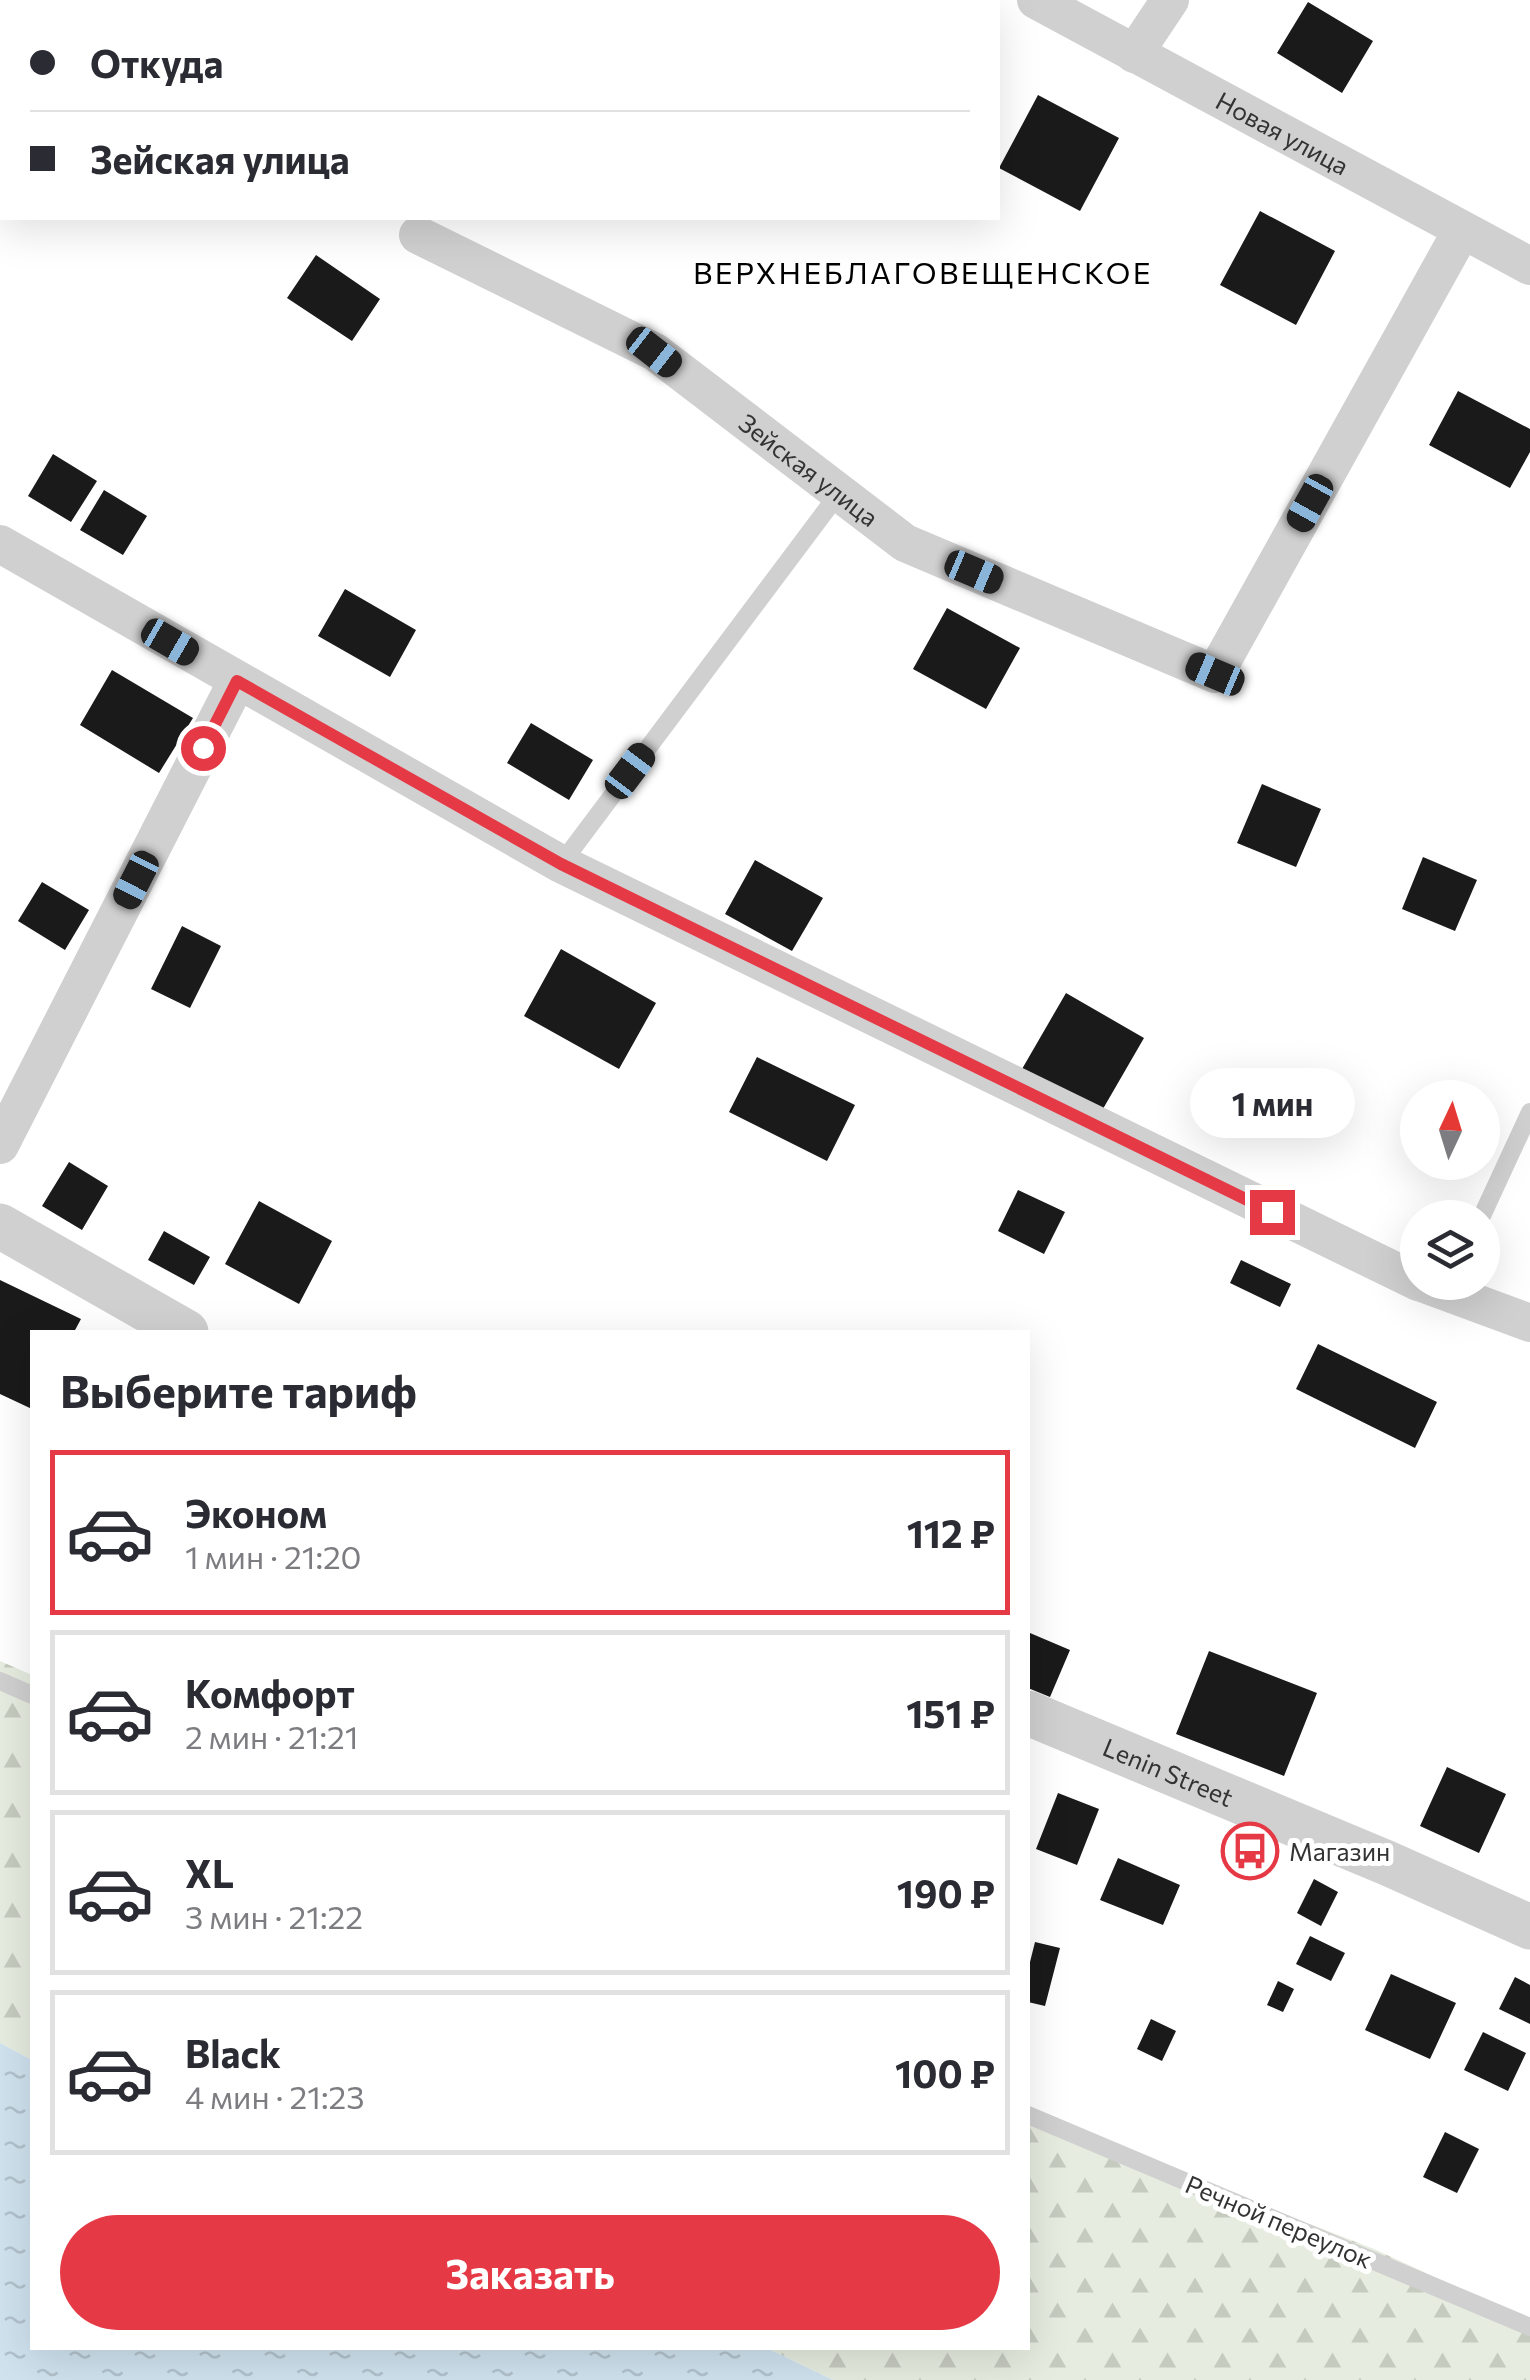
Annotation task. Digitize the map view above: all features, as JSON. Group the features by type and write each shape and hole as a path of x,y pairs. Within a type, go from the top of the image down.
{"street":[{"name":"Новая улица","path":"1036,0 1530,266"},
{"path":"1134,54 1170,0"},
{"name":"Зейская улица","path":"418,234 654,352 905,543 1215,674 1462,230"},
{"path":"0,544 561,864 1400,1269"},
{"path":"0,1145 237,681"},
{"path":"0,1226 182,1330"},
{"path":"1471,1300 1530,1323"},
{"name":"Lenin Street","path":"1030,1714 1530,1927"}],"lane":[{"path":"561,864 839,494"},
{"path":"1489,1200 1530,1112"},
{"path":"0,1681 30,1694"},
{"name":"Речной переулок","path":"1030,2116 1530,2328"}],"green space":[{"path":"0,1661 30,1674 30,2059 0,2043"},
{"path":"1030,2115 1374,2249 1530,2321 1530,2380 833,2380 771,2350 1030,2350"}],"water":[{"path":"0,2043 30,2059 30,2350 771,2350 833,2380 0,2380"}],"building":[{"path":"1308,2 1373,41 1342,93 1277,53"},
{"path":"1038,95 1119,138 1080,211 1000,166"},
{"path":"1260,211 1335,251 1296,325 1220,285"},
{"path":"316,255 380,299 352,341 287,298"},
{"path":"1458,391 1530,429 1530,452 1510,488 1429,445"},
{"path":"53,454 97,481 71,522 28,496"},
{"path":"104,490 147,516 123,555 80,530"},
{"path":"345,589 416,630 390,677 318,636"},
{"path":"947,608 1020,648 986,709 913,669"},
{"path":"112,670 193,718 159,773 80,725"},
{"path":"531,723 593,760 569,800 507,763"},
{"path":"1262,784 1321,809 1296,867 1237,843"},
{"path":"1423,857 1477,880 1455,931 1402,909"},
{"path":"755,860 823,898 792,951 725,914"},
{"path":"42,882 89,910 65,950 18,921"},
{"path":"182,926 221,946 190,1008 151,989"},
{"path":"561,949 656,1003 619,1069 524,1016"},
{"path":"1066,993 1144,1038 1100,1114 1022,1069"},
{"path":"757,1057 855,1105 827,1161 729,1112"},
{"path":"69,1162 108,1186 82,1230 42,1206"},
{"path":"1018,1190 1065,1212 1044,1254 998,1231"},
{"path":"259,1201 332,1241 299,1304 225,1264"},
{"path":"164,1231 210,1257 194,1285 148,1260"},
{"path":"1241,1260 1291,1284 1280,1307 1230,1283"},
{"path":"0,1280 81,1319 75,1330 30,1330 30,1408 0,1394"},
{"path":"1318,1344 1437,1402 1415,1448 1296,1389"},
{"path":"1030,1633 1070,1650 1050,1697 1030,1689"},
{"path":"1209,1651 1317,1693 1284,1776 1176,1734"},
{"path":"1447,1767 1506,1794 1479,1853 1420,1826"},
{"path":"1058,1793 1099,1809 1077,1865 1036,1849"},
{"path":"1118,1858 1180,1885 1163,1925 1100,1900"},
{"path":"1314,1879 1338,1892 1321,1926 1297,1913"},
{"path":"1310,1936 1345,1953 1331,1981 1296,1964"},
{"path":"1035,1942 1060,1948 1045,2006 1030,2002 1030,1962"},
{"path":"1391,1974 1456,2003 1430,2059 1365,2030"},
{"path":"1515,1977 1530,1985 1530,2024 1499,2009"},
{"path":"1278,1981 1294,1989 1283,2012 1267,2005"},
{"path":"1151,2019 1176,2031 1162,2061 1137,2049"},
{"path":"1483,2032 1526,2053 1508,2091 1464,2070"},
{"path":"1445,2132 1479,2149 1457,2193 1423,2177"}],"place":[{"name":"Магазин","path":"1250,1851"}],"district":[{"name":"ВЕРХНЕБЛАГОВЕЩЕНСКОЕ","path":"923,271"}],"route":[{"path":"203,748 237,681 561,864 1272,1212"}]}
